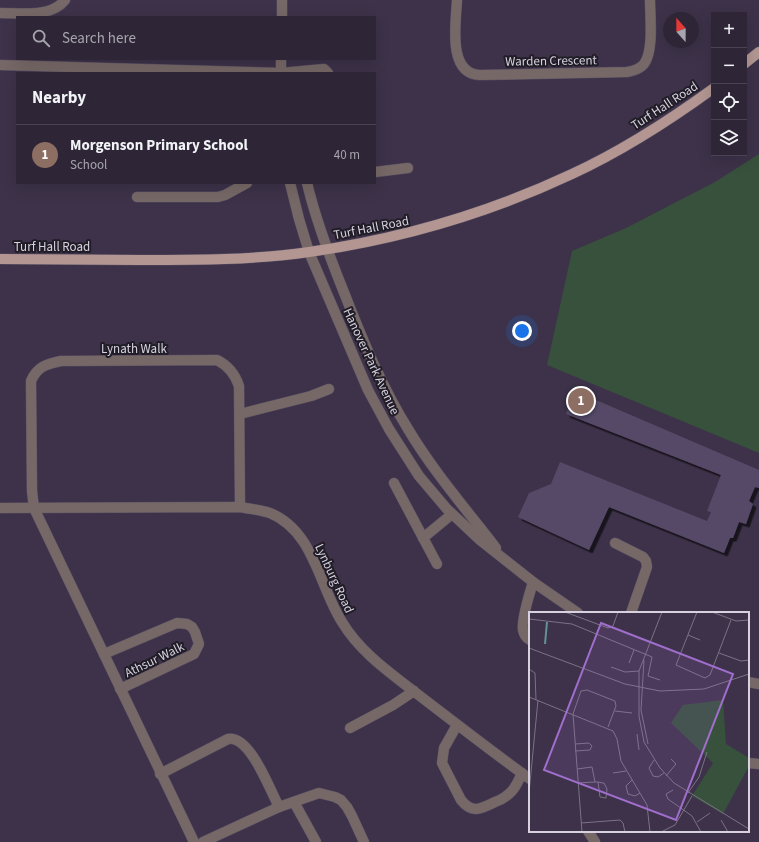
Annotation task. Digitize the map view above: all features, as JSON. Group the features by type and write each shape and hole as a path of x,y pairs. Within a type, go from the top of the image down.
{"main road":[{"path":"747,62 759,52"},
{"name":"Turf Hall Road","path":"0,259 185,260 242,258 309,252 362,244 431,227 479,212 573,174 607,156 688,107 711,90"}],"street":[{"path":"282,0 282,16"},
{"name":"Warden Crescent","path":"457,0 455,41 458,58 460,65 474,75 627,72 636,70 644,65 650,51 650,0"},
{"path":"0,13 41,13 50,11 63,2"},
{"path":"281,60 281,72"},
{"path":"0,64 65,70 220,72"},
{"path":"292,72 324,69 327,72"},
{"path":"376,172 408,168"},
{"path":"137,197 218,197 225,195 245,184"},
{"name":"Hanover Park Avenue","path":"290,184 309,252 368,390 389,429 419,476 452,514 480,540 533,582 577,612"},
{"name":"Hanover Park Avenue","path":"307,184 327,249 369,355 387,392 407,428 433,467 505,559"},
{"name":"Lynath Walk","path":"34,508 32,491 31,381 38,370 47,364 61,361 217,360 224,364 235,376 239,386 240,507"},
{"path":"240,414 311,396 329,389"},
{"path":"394,483 437,564"},
{"name":"Lynburg Road","path":"0,508 240,507 271,514 280,518 293,529 306,545 333,605 347,630 366,652 457,725 526,776"},
{"name":"Athsur Walk","path":"34,508 160,774 194,842"},
{"path":"423,538 452,514"},
{"path":"615,542 643,557 646,561 646,567 631,612"},
{"path":"529,639 523,631 523,624 533,582"},
{"name":"Athsur Walk","path":"104,654 173,624 187,624 196,632 199,644 194,654 120,689"},
{"path":"749,682 759,684"},
{"path":"350,728 393,705 414,691"},
{"path":"457,725 444,748 442,763 448,777 465,805 470,808 481,809 503,799 526,776"},
{"path":"160,774 228,739 233,738 245,745 256,761 278,808"},
{"path":"749,763 759,764"},
{"path":"203,842 278,808 319,793 327,794 341,800 352,816 364,842"},
{"path":"294,802 316,842"},
{"path":"589,832 595,842"}],"green space":[{"path":"759,154 759,453 547,365 572,251 626,228 715,182"}],"building":[{"path":"575,391 759,470 759,488 755,487 749,501 753,504 746,524 739,522 733,538 730,538 724,553 609,507 589,550 518,517 529,493 551,484 560,462 707,521 711,512 707,511 721,475 566,414"}],"place":[{"name":"Morgenson Primary School","path":"581,401"}]}
